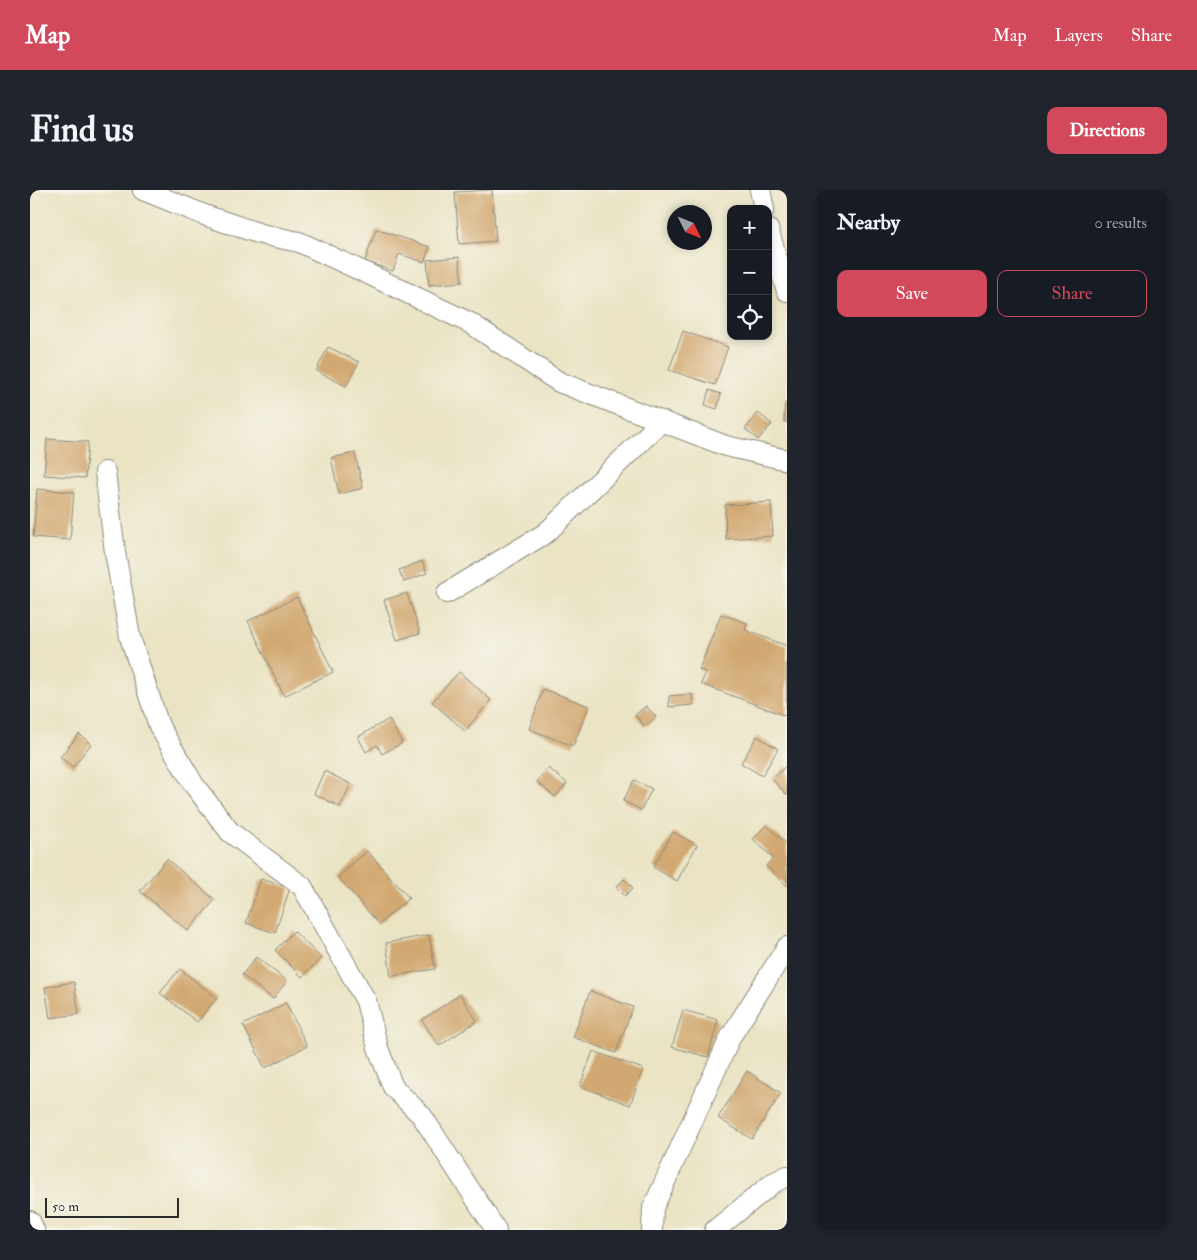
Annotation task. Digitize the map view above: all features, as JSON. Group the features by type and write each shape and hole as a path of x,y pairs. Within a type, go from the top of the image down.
{"street":[{"path":"143,190 207,216 262,234 299,242 470,323 559,382 726,446 787,460"},
{"path":"760,190 763,205"},
{"path":"772,242 787,291"},
{"path":"447,593 546,534 662,421"},
{"path":"105,472 115,552 130,637 159,726 194,785 230,832 302,886 366,1001 378,1048 393,1087 422,1116 496,1230"},
{"path":"652,1230 653,1208 731,1036 787,947"},
{"path":"715,1230 773,1183 787,1176"},
{"path":"30,1221 34,1230"}],"building":[{"path":"492,190 496,241 459,244 455,192"},
{"path":"376,229 430,247 424,262 399,254 393,271 365,261"},
{"path":"459,257 462,282 429,285 427,260"},
{"path":"683,331 728,347 715,385 669,370"},
{"path":"328,347 359,362 346,386 316,371"},
{"path":"709,390 721,394 717,409 705,405"},
{"path":"785,403 787,403 787,422 784,422"},
{"path":"758,413 772,424 758,440 745,429"},
{"path":"47,439 88,442 85,478 44,475"},
{"path":"355,453 363,488 339,494 331,458"},
{"path":"37,489 74,492 70,540 33,537"},
{"path":"771,502 773,536 726,539 725,505"},
{"path":"422,561 427,573 404,582 399,570"},
{"path":"407,593 420,633 397,640 384,600"},
{"path":"297,597 333,672 284,696 248,621"},
{"path":"721,614 747,623 745,630 787,646 786,716 701,684 706,672 699,670"},
{"path":"459,672 491,700 465,731 432,702"},
{"path":"543,689 589,706 573,746 529,729"},
{"path":"692,694 693,705 669,707 669,696"},
{"path":"646,706 656,717 645,727 635,715"},
{"path":"389,719 402,743 382,754 377,745 366,752 358,737"},
{"path":"79,734 91,744 73,767 60,757"},
{"path":"757,736 778,749 762,776 741,763"},
{"path":"787,765 787,795 772,779"},
{"path":"548,768 567,783 555,797 537,782"},
{"path":"324,771 351,784 340,807 314,794"},
{"path":"634,780 652,789 641,810 623,801"},
{"path":"766,825 787,844 787,886 766,866 773,858 753,839"},
{"path":"673,832 697,845 677,881 653,867"},
{"path":"367,851 409,898 379,924 338,877"},
{"path":"167,859 215,900 188,931 140,891"},
{"path":"261,879 290,888 275,933 246,923"},
{"path":"624,879 633,888 625,896 616,887"},
{"path":"294,931 321,958 302,977 275,950"},
{"path":"429,935 435,969 391,976 386,943"},
{"path":"256,957 287,981 273,999 242,975"},
{"path":"180,969 217,998 197,1022 160,993"},
{"path":"74,982 79,1014 50,1018 45,987"},
{"path":"590,991 633,1007 616,1053 573,1037"},
{"path":"460,994 477,1021 439,1046 422,1020"},
{"path":"286,1003 307,1046 265,1068 243,1025"},
{"path":"683,1010 718,1020 708,1057 672,1047"},
{"path":"593,1051 643,1069 630,1105 580,1086"},
{"path":"747,1071 781,1093 752,1139 718,1118"}]}
